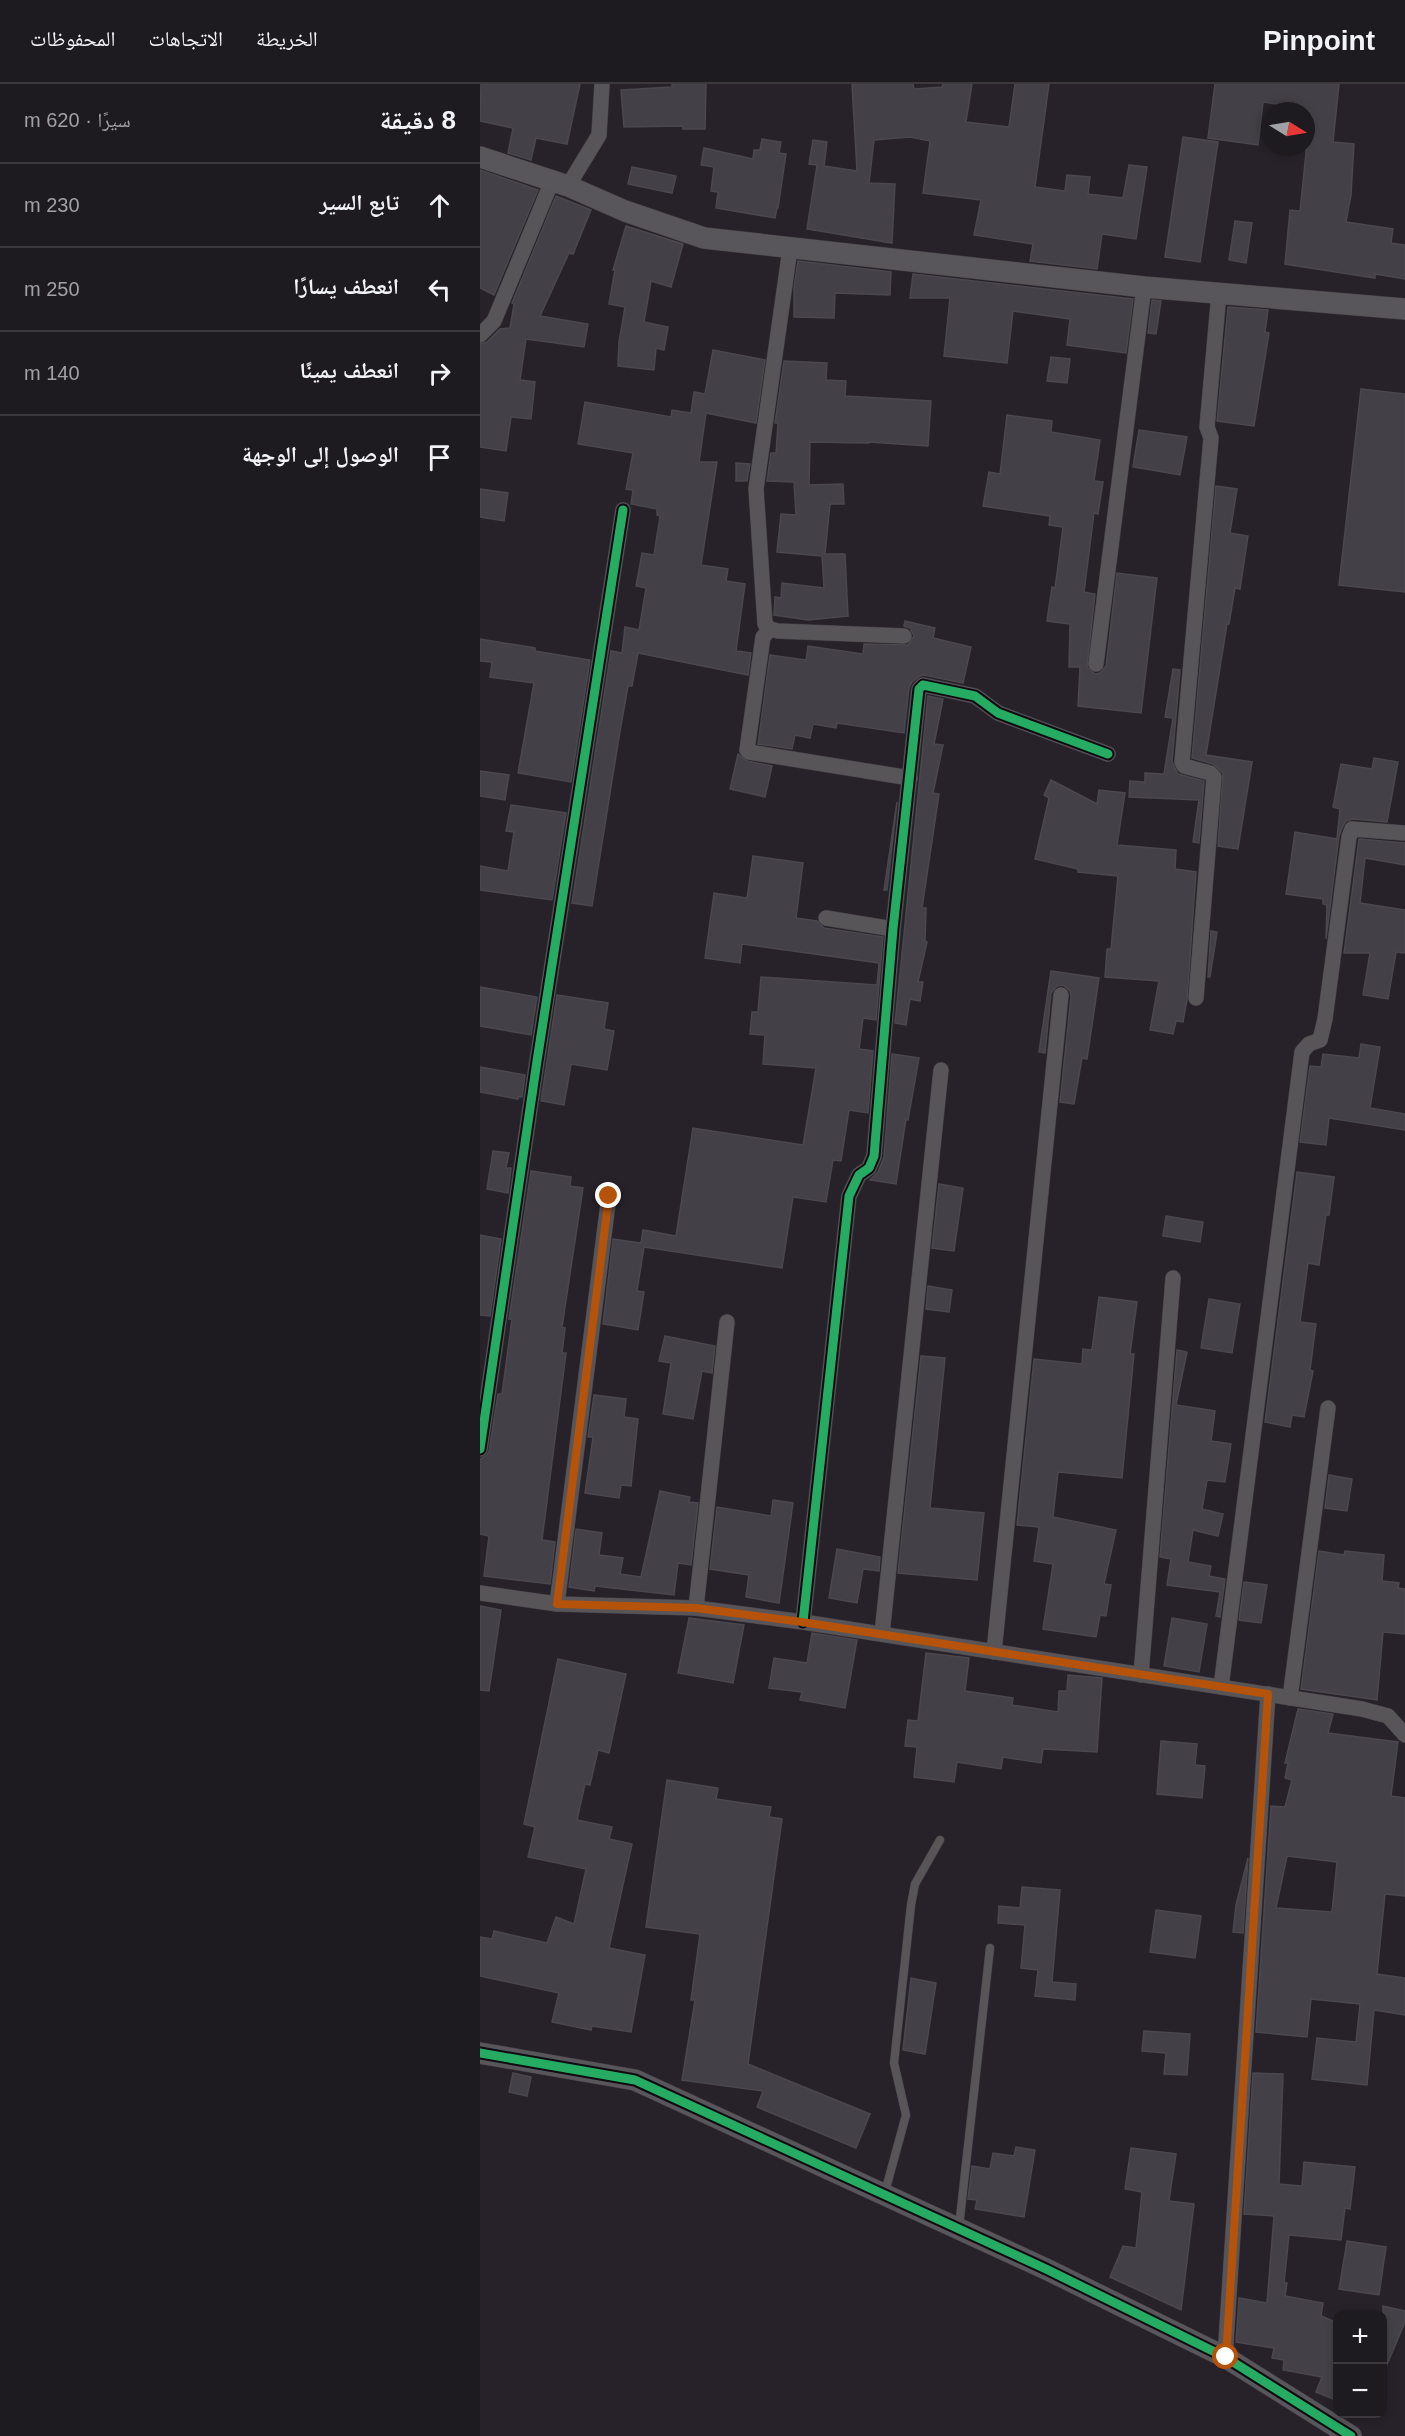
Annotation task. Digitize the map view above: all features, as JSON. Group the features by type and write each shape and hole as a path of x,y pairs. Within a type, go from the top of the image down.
{"street":[{"path":"480,335 494,321 560,183 599,135 602,84"},
{"path":"480,157 560,183 625,211 704,238 1144,287 1405,309"},
{"path":"790,249 756,489 765,624 770,629 904,636"},
{"path":"1096,664 1144,287"},
{"path":"1196,998 1214,777 1210,773 1184,766 1182,762 1211,438 1207,427 1219,292"},
{"path":"480,1449 540,1038 623,510"},
{"path":"770,629 763,637 747,750 910,778"},
{"path":"802,1622 849,1196 859,1175 869,1168 873,1156 893,929 920,689 924,685 975,696 998,712 1108,754"},
{"path":"1221,1687 1302,1052 1309,1044 1320,1040 1325,1019 1352,829 1405,833"},
{"path":"826,918 893,929"},
{"path":"994,1652 1061,995"},
{"path":"882,1634 941,1070"},
{"path":"557,1604 609,1196"},
{"path":"1141,1675 1173,1278"},
{"path":"696,1608 727,1322"},
{"path":"1290,1698 1329,1408"},
{"path":"480,1593 557,1604 696,1608 882,1634 1268,1694 1388,1716 1405,1735"},
{"path":"1226,2357 1268,1694"},
{"path":"480,2053 635,2080 1047,2269 1226,2357 1351,2436"}],"lane":[{"path":"885,2195 906,2115 894,2063 911,1905 915,1884 940,1839"},
{"path":"959,2229 990,1948"}],"building":[{"path":"481,84 580,84 567,144 536,138 531,160 508,153 513,128 480,121"},
{"path":"672,84 706,84 705,129 683,129 683,126 624,127 621,90 672,87"},
{"path":"852,84 913,84 914,89 942,87 943,84 972,84 966,122 1009,127 1015,84 1049,84 1035,187 1065,191 1067,175 1090,177 1088,194 1123,198 1129,165 1147,167 1136,239 1102,234 1097,269 1030,261 1033,244 974,235 981,200 923,193 930,141 910,137 874,140 869,183 895,184 892,243 807,229 817,165 809,164 813,140 827,142 824,166 857,171"},
{"path":"1215,84 1339,84 1333,142 1354,144 1351,195 1346,222 1393,229 1391,243 1405,245 1405,279 1375,274 1375,278 1285,264 1290,210 1300,211 1306,156 1315,156 1315,102 1261,102 1258,145 1208,138"},
{"path":"1183,137 1218,142 1200,262 1165,257"},
{"path":"762,139 781,142 779,153 786,154 775,218 716,208 718,192 711,191 714,167 701,165 704,148 753,159 754,150 760,150"},
{"path":"632,167 676,176 672,193 628,184"},
{"path":"480,170 538,190 494,295 480,288"},
{"path":"556,196 591,210 573,254 569,253 540,316 588,324 584,347 526,339 520,380 535,382 531,419 511,417 506,451 480,447 480,344 487,342 500,329 510,328 514,304 512,303"},
{"path":"1235,221 1252,223 1246,263 1229,260"},
{"path":"626,226 683,244 671,287 651,281 644,322 668,327 664,350 656,348 654,370 618,366 619,342 625,307 609,304 615,270 613,270"},
{"path":"798,261 891,272 890,295 835,293 834,318 794,317 794,287"},
{"path":"913,274 1133,299 1126,353 1067,345 1070,319 1013,311 1007,363 944,356 950,298 910,298"},
{"path":"1152,300 1161,301 1156,334 1148,333"},
{"path":"1228,307 1268,310 1265,332 1269,333 1254,426 1217,421"},
{"path":"713,350 765,360 756,423 706,413 699,462 717,462 701,565 728,569 726,581 745,584 736,651 751,653 748,675 638,653 632,686 628,686 592,906 572,903 611,651 622,653 625,627 639,630 646,588 636,586 642,553 654,555 660,516 657,515 657,509 631,504 633,490 626,489 633,453 578,444 585,402 671,417 672,410 691,413 694,392 705,394"},
{"path":"1051,357 1070,359 1067,383 1047,381"},
{"path":"784,361 827,363 826,380 846,381 845,396 931,401 928,446 868,442 810,442 809,485 843,484 844,504 830,504 825,554 845,554 848,616 808,620 774,615 775,597 781,598 782,583 824,588 822,556 777,552 781,514 796,515 794,482 767,481 771,453 776,453 778,423 775,423"},
{"path":"1361,389 1405,394 1405,592 1339,585"},
{"path":"1007,415 1052,421 1051,432 1100,440 1094,481 1103,482 1098,514 1094,513 1084,592 1095,594 1087,667 1095,674 1100,673 1106,666 1117,573 1157,578 1141,713 1078,706 1080,667 1069,667 1070,624 1047,621 1052,587 1055,588 1063,527 1049,525 1050,516 983,506 989,472 1000,474"},
{"path":"1139,430 1187,437 1180,475 1133,467"},
{"path":"736,463 750,464 747,481 736,481"},
{"path":"1216,486 1237,489 1230,533 1248,536 1240,589 1235,588 1229,624 1227,624 1206,755 1252,762 1238,849 1218,846 1223,773 1213,764 1192,758"},
{"path":"480,489 508,493 504,521 480,517"},
{"path":"905,621 935,628 933,638 971,647 963,683 924,675 912,682 909,688 904,733 837,723 836,728 813,724 810,738 795,735 792,749 758,744 770,655 806,660 808,646 863,654 864,644 908,645 914,636 910,628 904,626"},
{"path":"480,639 590,660 571,782 518,773 534,683 490,677 492,662 480,661"},
{"path":"1173,669 1180,670 1172,762 1178,774 1204,781 1199,843 1193,842 1199,800 1129,797 1130,781 1145,782 1145,773 1164,774 1173,718 1165,717"},
{"path":"928,696 943,699 934,744 943,745 933,793 939,794 922,908 926,908 925,941 927,942 918,982 923,982 920,1001 910,999 906,1025 895,1023"},
{"path":"738,754 747,761 772,766 765,797 730,789"},
{"path":"1374,758 1398,762 1387,822 1353,819 1346,821 1343,826 1339,836 1326,939 1327,905 1323,904 1323,899 1286,894 1295,832 1337,839 1340,809 1333,807 1341,764 1372,769"},
{"path":"480,771 509,775 505,800 480,796"},
{"path":"1051,780 1097,804 1099,790 1125,793 1117,845 1176,850 1175,869 1196,872 1187,1000 1183,1022 1176,1021 1173,1034 1150,1030 1159,981 1105,977 1107,949 1111,949 1118,876 1078,872 1078,869 1035,859 1049,798 1044,795"},
{"path":"897,802 887,890 884,890"},
{"path":"511,805 566,813 552,900 480,890 480,866 508,871 514,832 506,831"},
{"path":"1359,839 1405,843 1405,865 1365,858 1360,903 1405,910 1405,953 1396,952 1388,999 1363,995 1370,953 1344,953"},
{"path":"753,856 803,863 796,918 817,921 824,928 883,937 876,1020 863,1018 859,1049 873,1051 868,1113 849,1110 841,1161 833,1160 826,1202 793,1197 782,1268 644,1247 637,1291 644,1292 638,1330 603,1324 613,1239 641,1243 643,1230 676,1236 693,1128 803,1145 816,1068 763,1064 765,1035 750,1034 752,1012 758,1012 761,977 877,985 879,963 742,944 740,963 705,958 714,893 747,898"},
{"path":"1211,931 1217,932 1210,977 1208,977"},
{"path":"1051,971 1099,978 1087,1059 1082,1058 1074,1104 1060,1102 1071,996 1070,991 1063,985 1057,986 1051,993 1045,1053 1039,1052"},
{"path":"480,987 537,997 531,1035 480,1026"},
{"path":"557,995 608,1003 604,1029 614,1031 607,1070 571,1064 564,1105 541,1101"},
{"path":"1361,1044 1380,1047 1370,1108 1405,1114 1405,1130 1329,1118 1326,1145 1300,1142 1310,1066 1321,1067 1323,1054 1359,1058"},
{"path":"892,1054 919,1058 908,1120 906,1119 896,1184 870,1180 878,1172 884,1157"},
{"path":"480,1067 525,1075 522,1097 518,1099 480,1092"},
{"path":"493,1151 509,1153 506,1168 511,1168 508,1193 487,1189"},
{"path":"531,1171 571,1177 570,1186 583,1188 562,1327 565,1328 562,1353 566,1353 542,1540 555,1542 550,1584 484,1576 489,1536 480,1534 480,1459 489,1451 498,1394 502,1394 512,1319 509,1319"},
{"path":"1297,1172 1334,1177 1319,1265 1308,1263 1300,1322 1316,1324 1310,1370 1313,1371 1304,1417 1292,1415 1290,1427 1265,1422"},
{"path":"939,1184 963,1188 954,1251 932,1248"},
{"path":"1166,1216 1203,1222 1200,1242 1163,1236"},
{"path":"480,1235 501,1239 490,1316 480,1315"},
{"path":"928,1286 952,1290 949,1312 926,1309"},
{"path":"1099,1297 1137,1302 1130,1354 1134,1354 1122,1478 1058,1472 1053,1517 1116,1530 1104,1584 1111,1585 1106,1616 1100,1615 1096,1637 1043,1629 1053,1564 1034,1561 1039,1527 1017,1525 1034,1359 1082,1364 1083,1349 1092,1350"},
{"path":"1209,1299 1240,1304 1232,1353 1201,1348"},
{"path":"665,1336 715,1346 712,1373 702,1371 693,1419 663,1414 671,1363 659,1361"},
{"path":"1177,1350 1187,1352 1176,1405 1215,1411 1211,1441 1231,1444 1225,1482 1207,1480 1202,1509 1223,1514 1218,1536 1193,1530 1188,1562 1211,1566 1209,1576 1225,1579 1220,1617 1216,1616 1220,1592 1167,1585 1171,1559 1160,1557"},
{"path":"921,1356 945,1358 930,1508 984,1513 977,1580 898,1573"},
{"path":"594,1395 626,1399 624,1417 638,1419 631,1486 621,1485 619,1498 585,1493 593,1437 588,1437"},
{"path":"1329,1475 1352,1479 1347,1511 1325,1508"},
{"path":"660,1491 690,1497 689,1502 698,1503 691,1565 678,1563 674,1595 595,1586 594,1591 569,1587 576,1529 602,1533 599,1555 623,1558 620,1574 641,1577"},
{"path":"773,1500 793,1503 779,1603 746,1597 749,1575 710,1569 717,1507 771,1516"},
{"path":"837,1549 880,1557 879,1571 863,1569 857,1603 829,1598"},
{"path":"1319,1551 1344,1555 1345,1551 1384,1555 1382,1581 1399,1583 1398,1588 1405,1589 1405,1634 1383,1632 1377,1700 1301,1689"},
{"path":"1244,1582 1267,1585 1261,1623 1239,1620"},
{"path":"480,1606 501,1610 489,1691 480,1690"},
{"path":"689,1618 744,1625 733,1683 678,1673"},
{"path":"1172,1618 1207,1624 1199,1672 1164,1666"},
{"path":"812,1633 857,1640 845,1708 800,1700 802,1692 769,1688 774,1658 807,1663"},
{"path":"926,1653 969,1658 965,1691 1013,1698 1012,1705 1058,1712 1059,1691 1067,1691 1068,1675 1102,1678 1097,1752 1043,1749 1041,1763 1003,1757 1001,1769 957,1762 954,1782 914,1777 917,1747 905,1746 908,1720 918,1721"},
{"path":"558,1659 626,1674 609,1753 598,1750 590,1785 585,1784 577,1820 612,1827 609,1839 632,1844 609,1948 645,1955 631,2032 592,2026 591,2030 552,2022 559,1993 480,1976 480,1937 492,1939 494,1931 547,1943 556,1917 574,1924 586,1869 528,1857 535,1827 524,1824"},
{"path":"1298,1709 1333,1714 1328,1733 1398,1742 1391,1796 1405,1798 1405,1896 1385,1894 1377,1974 1405,1978 1405,2015 1374,2010 1367,2085 1312,2079 1317,2038 1356,2042 1360,2004 1311,1999 1307,2037 1256,2032 1271,1806 1285,1807 1292,1780 1285,1778 1288,1763 1285,1763","holes":["1287,1856 1337,1862 1332,1912 1276,1908"]},
{"path":"1161,1741 1197,1744 1195,1765 1205,1766 1202,1798 1157,1794"},
{"path":"667,1780 718,1788 716,1799 771,1807 769,1817 782,1819 748,2064 870,2114 856,2148 757,2107 763,2091 682,2080 695,2000 691,2000 700,1934 646,1927"},
{"path":"1248,1858 1243,1933 1233,1932 1236,1905"},
{"path":"1022,1887 1060,1890 1052,1982 1076,1984 1075,2000 1035,1996 1038,1970 1021,1968 1025,1925 998,1923 999,1906 1020,1908"},
{"path":"1156,1910 1201,1916 1195,1958 1150,1952"},
{"path":"911,1978 936,1983 925,2054 903,2050"},
{"path":"1144,2031 1190,2034 1187,2075 1164,2074 1166,2053 1142,2051"},
{"path":"513,2073 531,2077 527,2096 509,2092"},
{"path":"1253,2073 1283,2074 1279,2184 1302,2186 1304,2162 1355,2167 1350,2209 1345,2208 1341,2240 1289,2235 1284,2283 1287,2283 1285,2296 1323,2303 1321,2316 1333,2321 1333,2399 1316,2392 1322,2377 1283,2370 1284,2360 1272,2358 1274,2348 1236,2342 1239,2298 1267,2303 1274,2216 1244,2214"},
{"path":"1016,2147 1035,2150 1024,2217 975,2209 977,2200 968,2199 972,2166 990,2169 993,2153 1014,2156"},
{"path":"1131,2148 1176,2154 1169,2201 1194,2204 1181,2310 1110,2277 1123,2246 1136,2248 1142,2192 1125,2189"},
{"path":"1347,2241 1386,2247 1379,2295 1339,2289"},
{"path":"1383,2306 1405,2311 1405,2322 1387,2365 1387,2310 1383,2310"}],"cycle path":[{"path":"480,1449 537,1061 623,510"},
{"path":"803,1622 849,1196 859,1175 869,1168 874,1156 893,929 919,689 923,685 975,696 998,713 1108,754"},
{"path":"480,2053 635,2080 1046,2269 1225,2357 1351,2436"}],"route":[{"path":"609,1196 557,1604 696,1608 802,1622 1268,1694 1226,2357"}]}
